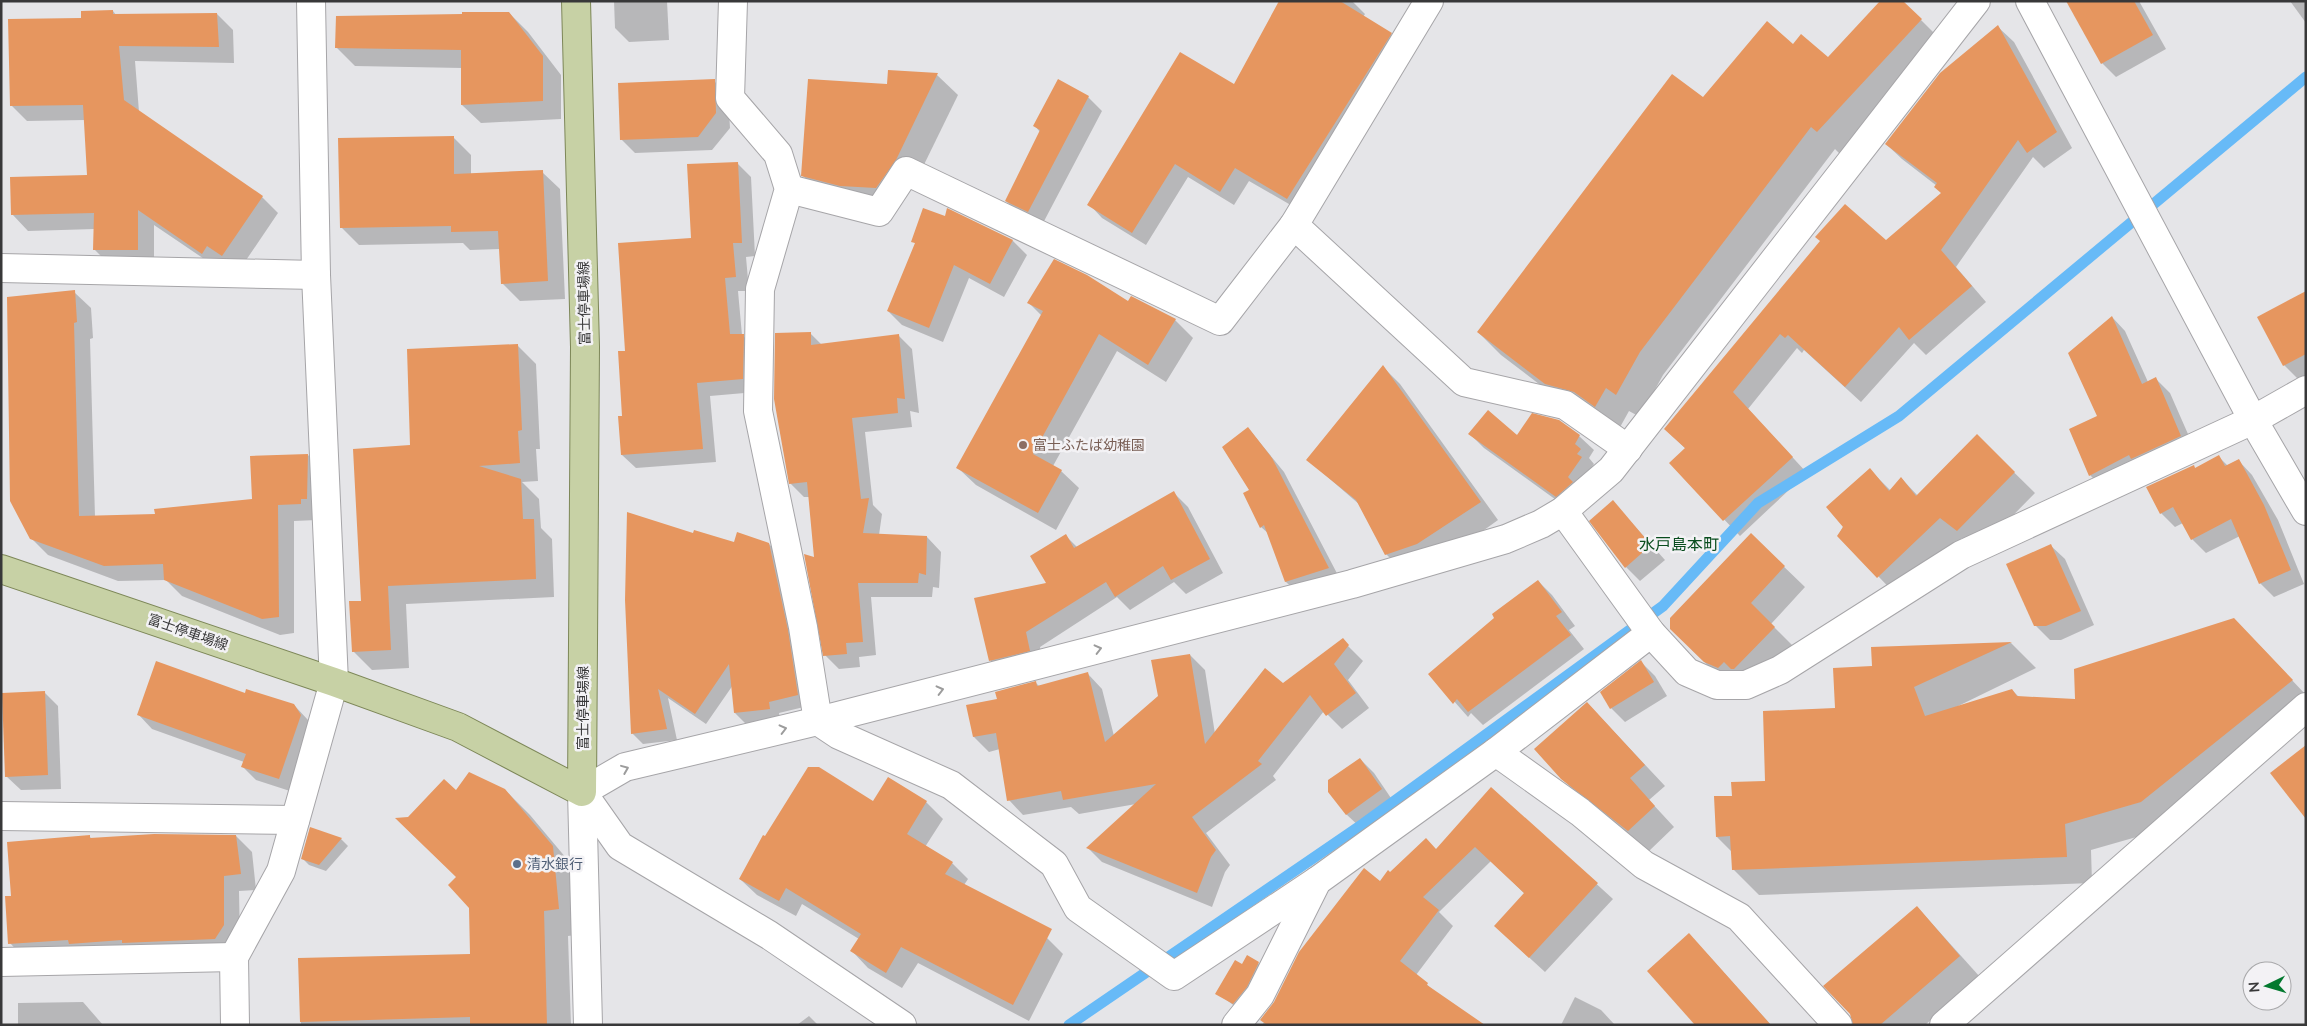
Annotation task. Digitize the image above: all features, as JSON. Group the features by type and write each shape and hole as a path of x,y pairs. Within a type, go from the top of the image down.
{"main road":[{"name":"富士停車場線","path":"1,569 334,682 458,727 582,792 585,347 576,1"}],"street":[{"path":"235,1025 234,957 281,871 334,682 316,275 311,1"},
{"path":"733,1 730,98 778,154 789,189 760,289 758,411 803,627 818,721 839,735 951,785 1054,864 1078,908 1174,976 1317,881 1496,752 1651,633"},
{"path":"789,189 879,212 906,171 1220,321 1294,225 1429,1"},
{"path":"582,792 625,767 818,721 1352,584 1506,538 1541,524 1563,511 1612,470 1976,1"},
{"path":"2030,1 2253,420 2306,511"},
{"path":"1294,225 1464,382 1565,405 1628,450"},
{"path":"1,268 316,275"},
{"path":"1563,511 1651,633 1687,672 1717,685 1746,685 1780,670 1961,555 2253,420 2306,390"},
{"path":"1944,1025 2306,707"},
{"path":"1496,752 1580,812 1644,865 1739,917 1838,1025"},
{"path":"582,792 588,1025"},
{"path":"582,792 620,846 769,935 902,1025"},
{"path":"1,816 295,820"},
{"path":"1236,1025 1260,995 1317,881"},
{"path":"1,962 234,957"}],"building":[{"path":"1279,1 1340,1 1392,33 1287,199 1235,168 1220,192 1175,164 1132,233 1087,205 1180,52 1234,84"},
{"path":"1880,1 1903,1 1922,19 1817,132 1811,127 1640,352 1616,395 1606,388 1595,407 1574,392 1545,384 1477,332 1672,74 1703,97 1767,21 1793,44 1801,34 1828,57"},
{"path":"2066,1 2134,1 2153,35 2101,64"},
{"path":"113,10 113,14 217,13 219,47 119,46 124,100 263,196 222,256 207,246 202,254 138,210 138,250 93,250 94,213 11,215 10,177 87,175 83,105 10,106 8,19 81,18 81,11"},
{"path":"462,12 509,12 543,56 543,101 461,105 461,50 335,48 336,16 462,14"},
{"path":"1998,25 2057,132 2027,153 2018,140 1941,250 1972,286 1909,340 1899,327 1845,387 1788,335 1785,338 1780,334 1733,392 1793,457 1723,521 1669,463 1685,448 1664,429 1820,241 1815,237 1845,204 1886,240 1941,193 1934,187 1937,183 1885,144 1940,73"},
{"path":"888,70 938,73 896,160 876,188 840,186 801,176 808,79 887,84"},
{"path":"715,79 716,113 698,137 620,140 618,83"},
{"path":"1058,79 1089,96 1028,212 1005,201 1040,130 1033,126"},
{"path":"454,136 454,174 543,170 548,281 501,284 498,231 451,232 451,226 340,228 338,138"},
{"path":"738,162 742,243 733,243 736,277 725,278 730,334 744,334 743,379 697,383 703,449 621,455 618,416 622,416 618,351 625,351 618,243 691,238 687,164"},
{"path":"923,208 945,216 947,208 1013,240 990,284 954,265 929,328 887,311 915,243 911,242"},
{"path":"1054,259 1087,275 1128,301 1131,296 1176,319 1148,365 1099,334 1033,454 1062,470 1038,513 956,468 1043,311 1027,303"},
{"path":"75,290 77,322 74,323 79,516 155,514 154,509 252,499 250,456 308,454 307,499 301,499 301,504 278,505 279,617 262,619 164,580 163,564 104,566 30,539 10,501 7,297"},
{"path":"2306,291 2306,354 2283,366 2257,317"},
{"path":"2112,316 2142,384 2156,377 2181,436 2131,459 2129,455 2089,476 2069,429 2097,416 2068,353"},
{"path":"811,332 811,345 899,334 905,399 897,398 898,413 852,418 861,499 869,498 863,533 927,536 926,575 919,573 918,583 858,583 863,642 846,643 847,654 823,656 804,554 814,557 807,482 789,484 774,399 775,333"},
{"path":"518,344 522,430 518,431 520,463 479,466 521,479 523,519 534,519 536,579 388,586 391,650 352,652 349,601 361,601 353,449 410,445 407,349"},
{"path":"1383,365 1481,502 1417,544 1385,555 1356,500 1306,460"},
{"path":"1488,410 1517,435 1532,413 1559,420 1580,435 1575,444 1581,449 1577,454 1582,457 1568,477 1573,482 1556,497 1468,434"},
{"path":"1248,427 1272,458 1329,568 1285,582 1264,525 1260,528 1243,493 1249,490 1222,447"},
{"path":"1977,434 2015,472 1957,531 1940,518 1877,578 1837,536 1843,527 1826,507 1870,468 1889,491 1901,477 1916,496"},
{"path":"2219,455 2225,466 2239,459 2264,505 2291,570 2259,584 2231,519 2191,540 2173,507 2160,514 2146,487 2194,465 2195,468"},
{"path":"1174,491 1210,559 1171,580 1163,566 1115,597 1106,582 1026,632 1030,651 989,661 974,598 1046,583 1030,556 1066,534 1074,548"},
{"path":"1613,500 1651,545 1625,568 1589,521"},
{"path":"627,512 693,533 694,530 734,542 737,532 769,543 788,630 798,695 769,702 770,709 734,713 729,664 695,714 658,689 667,729 631,734 625,600"},
{"path":"1751,533 1785,566 1751,603 1775,627 1734,669 1731,669 1724,662 1718,668 1704,662 1670,629 1670,618"},
{"path":"2051,544 2081,611 2046,626 2034,626 2006,564"},
{"path":"1538,580 1562,612 1556,616 1571,635 1468,712 1457,699 1453,704 1428,674 1494,618 1492,614"},
{"path":"2234,618 2293,680 2141,802 2065,824 2067,857 1732,870 1730,836 1716,837 1714,796 1732,796 1731,782 1765,781 1763,711 1835,708 1833,668 1872,666 1871,647 2012,642 1914,687 1925,716 2012,689 2017,696 2075,699 2074,669"},
{"path":"1343,638 1349,645 1334,664 1356,693 1326,716 1310,695 1258,761 1262,764 1192,817 1216,850 1211,857 1197,893 1086,848 1156,784 1063,800 1061,791 1007,801 996,733 973,737 966,705 997,699 995,692 1036,681 1037,686 1088,672 1105,742 1158,696 1151,660 1190,654 1205,744 1265,668 1283,683"},
{"path":"1641,660 1654,682 1610,709 1600,692"},
{"path":"156,661 245,693 246,689 294,704 301,715 279,779 241,767 246,754 137,715"},
{"path":"45,691 48,775 5,777 2,693"},
{"path":"1587,702 1645,765 1630,778 1655,806 1628,831 1561,779 1534,749"},
{"path":"2306,745 2306,819 2270,773"},
{"path":"1360,758 1382,789 1346,815 1328,792 1328,780"},
{"path":"808,767 819,767 873,801 888,777 927,801 907,834 953,862 945,874 1052,929 1013,1005 901,947 886,973 850,951 861,934 786,888 779,901 739,879 763,835 765,836"},
{"path":"469,772 505,789 553,846 559,909 544,911 547,1025 470,1025 470,1017 300,1022 298,958 470,954 469,908 448,885 456,877 395,818 408,817 444,779 456,790"},
{"path":"1491,787 1598,883 1529,958 1494,926 1524,893 1475,847 1423,897 1439,910 1400,961 1428,983 1427,985 1485,1025 1267,1025 1260,1020 1274,1002 1299,952 1364,868 1380,881 1388,870 1390,872 1426,838 1436,849"},
{"path":"310,827 342,838 319,865 301,859"},
{"path":"154,834 236,835 241,874 224,876 224,925 215,939 122,943 122,940 69,944 68,940 8,944 5,896 11,896 7,842 90,835 90,838"},
{"path":"1917,906 1960,956 1880,1025 1853,1025 1850,1014 1823,986"},
{"path":"1689,933 1771,1025 1695,1025 1647,971"},
{"path":"1247,955 1259,962 1247,987 1233,1004 1215,994 1235,960 1242,964"}],"waterway":[{"path":"1069,1025 1363,824 1663,606 1758,503 1899,416 2306,77"}],"place":[{"name":"富士ふたば幼稚園","path":"1023,445"},
{"name":"清水銀行","path":"517,864"}],"district":[{"name":"水戸島本町","path":"1679,544"}]}
